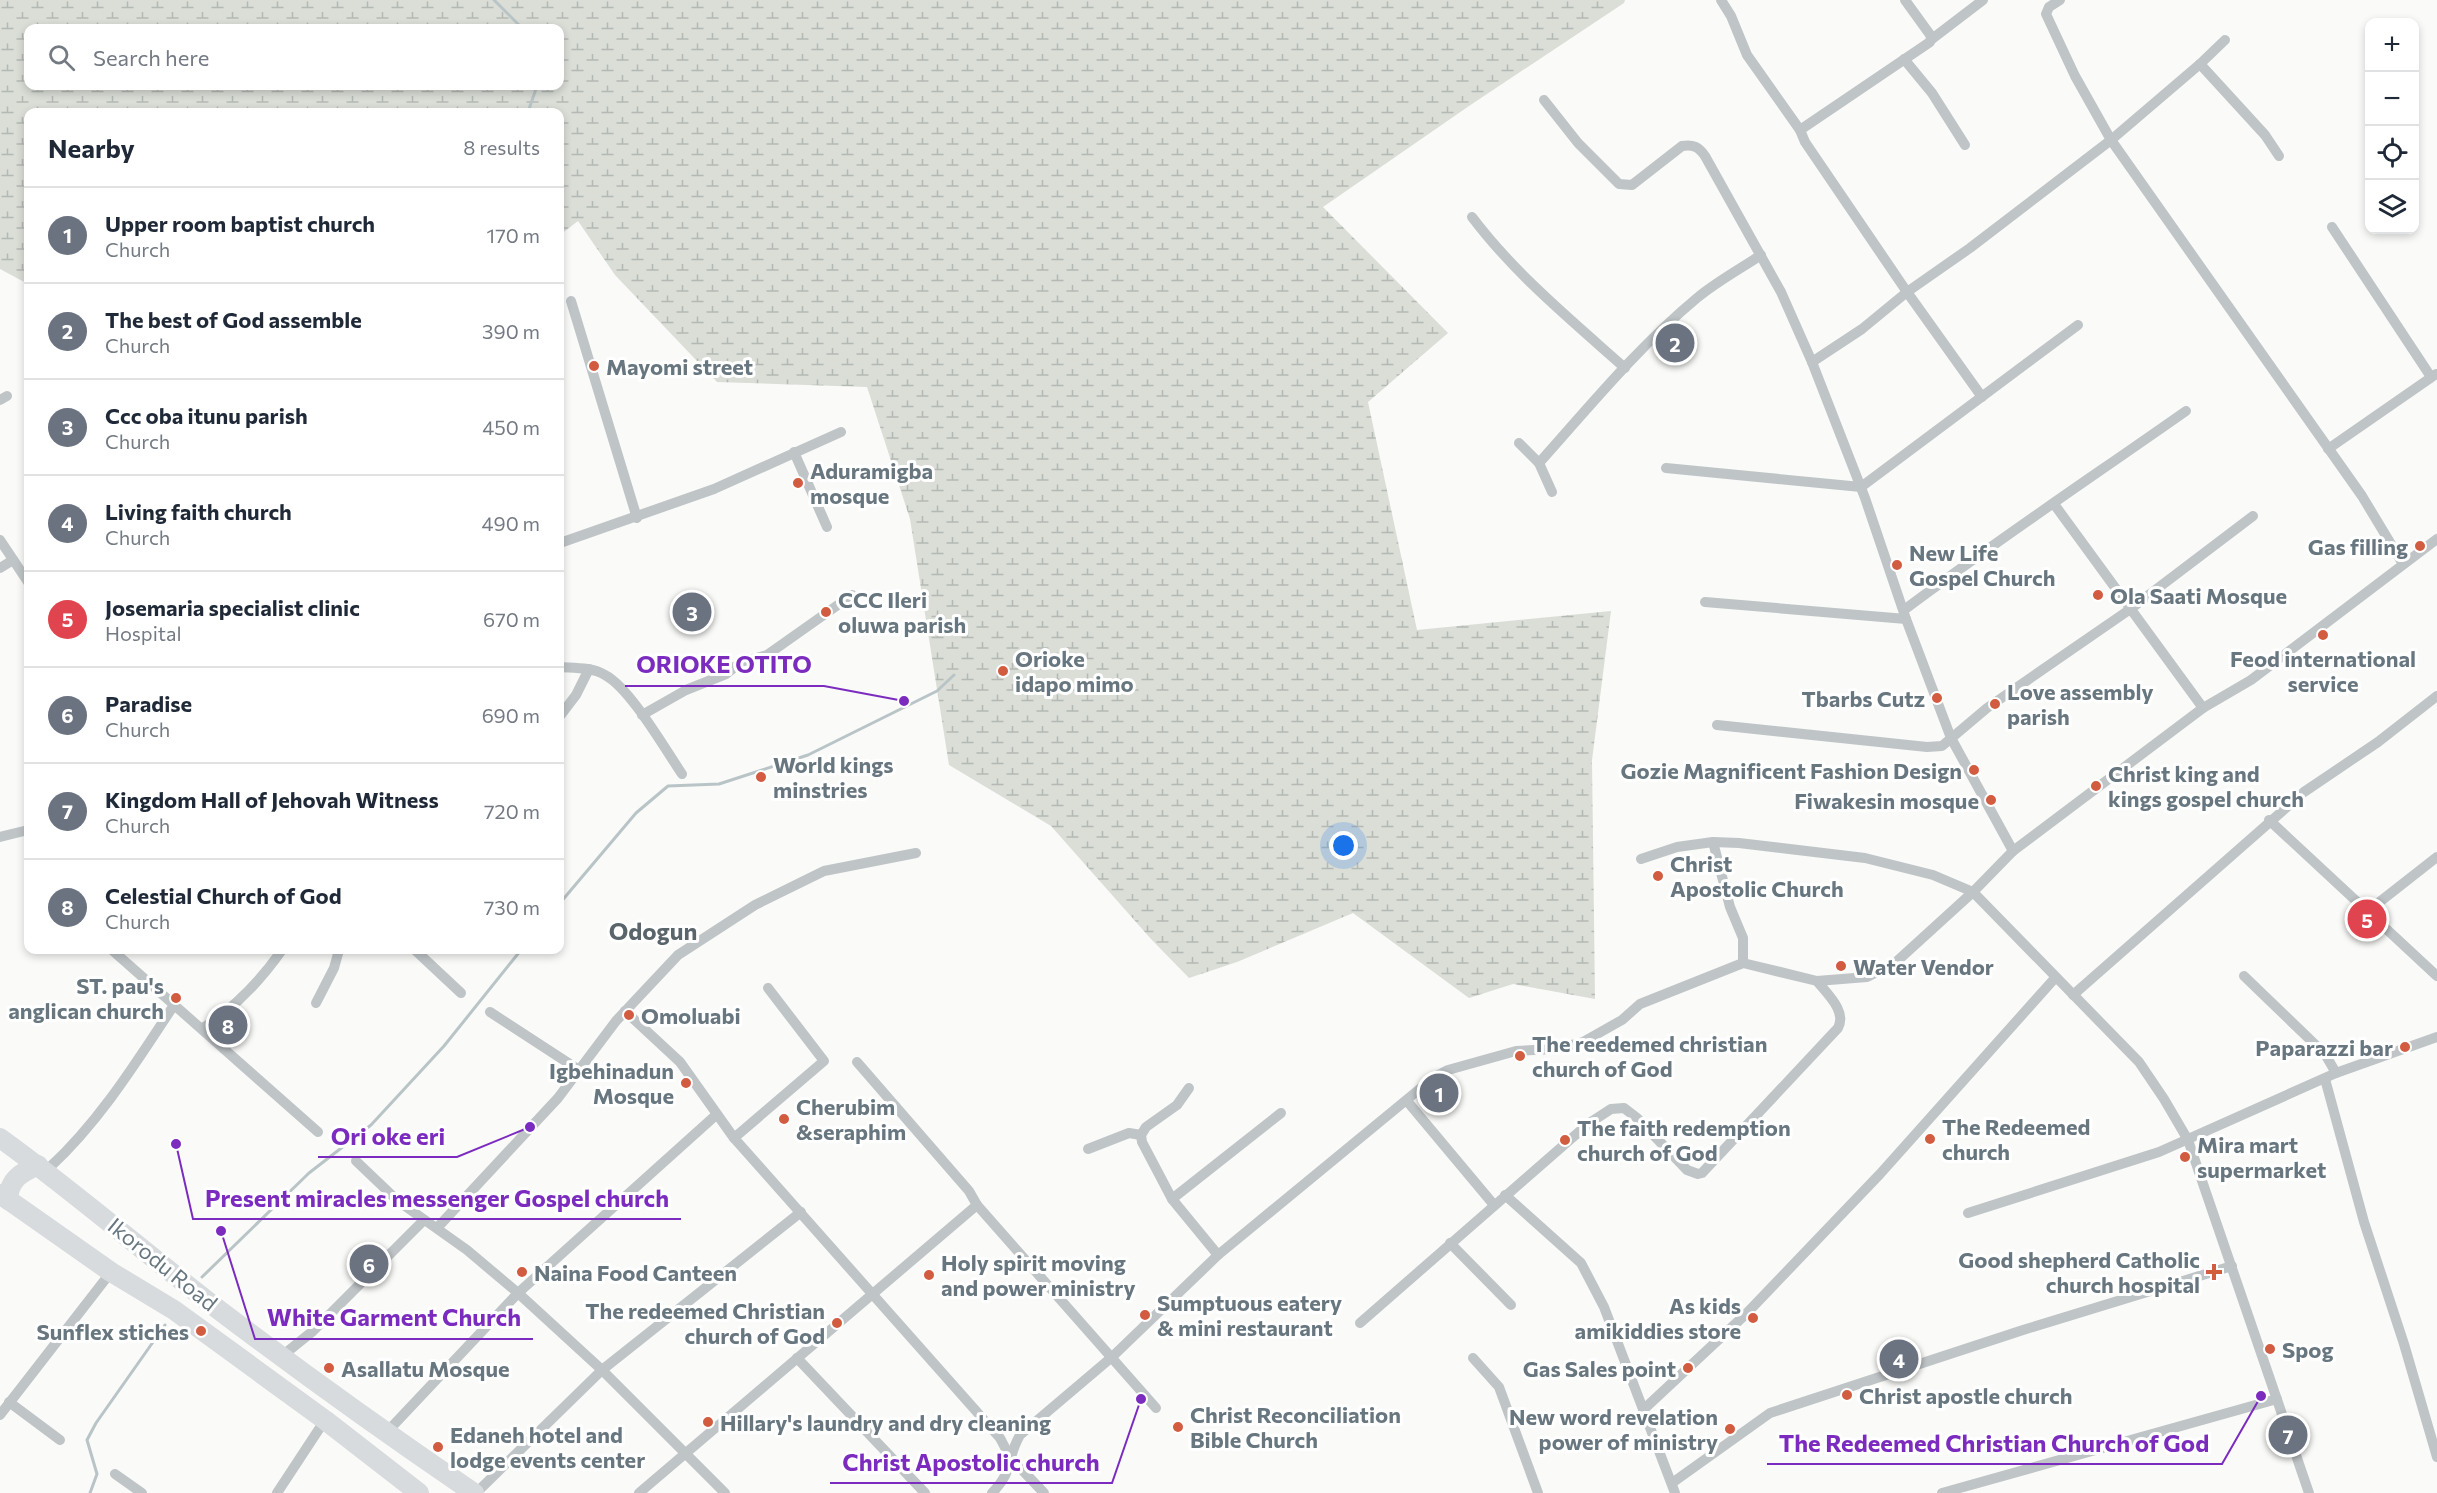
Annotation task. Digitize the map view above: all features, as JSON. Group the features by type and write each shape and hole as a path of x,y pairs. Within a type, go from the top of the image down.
{"highway":[{"name":"Ikorodu Road","path":"0,1138 44,1166 218,1310 386,1433 475,1493"},
{"path":"4,1197 14,1178 22,1171 44,1166"},
{"name":"Ikorodu Road","path":"4,1197 111,1272 174,1310 325,1420 419,1493"}],"street":[{"path":"1721,0 1731,16 1747,55 1800,130 1805,142 1907,292 1982,397"},
{"path":"1905,0 1932,39"},
{"path":"1800,130 1904,59 1983,0"},
{"path":"2055,1 2047,9 2046,14 2075,76 2110,140 2210,278 2362,496 2403,564"},
{"path":"1812,362 1862,329 1907,292 1970,248 2110,140 2200,64 2225,39"},
{"path":"1904,59 1932,93 1965,145"},
{"path":"2200,64 2265,135 2280,156"},
{"path":"1544,100 1578,143 1619,184 1632,185 1682,146 1690,144 1696,146 1705,156 1781,292 1812,362 1861,487 1951,738 2013,851"},
{"path":"1472,216 1494,246 1541,294 1625,368"},
{"path":"2328,449 2434,375 2332,226"},
{"path":"1539,463 1625,368 1698,297 1761,255"},
{"path":"571,301 637,518"},
{"path":"1665,468 1861,487 2078,326"},
{"path":"1705,602 1905,615 1983,551 2186,411"},
{"path":"564,542 637,518 714,489 841,432"},
{"path":"1519,443 1539,463 1552,492"},
{"path":"794,452 827,527"},
{"path":"2054,504 2129,610 2203,708"},
{"path":"1717,725 1927,747 1942,746 1987,708 2129,610 2253,516"},
{"path":"992,1493 1007,1476 1010,1457 1020,1435 1112,1357 1218,1255 1425,1084 1448,1070 1516,1051 1555,1049 1583,1042 1622,1020 1640,1004 1743,963 1817,981 1867,976 1880,972 1895,963 1973,892 2013,851 2203,708 2251,680 2437,539"},
{"path":"0,540 20,564 0,568"},
{"path":"642,715 686,690 726,674 741,662 766,654 852,595"},
{"path":"564,667 589,669 604,674 616,683 642,715 682,774"},
{"path":"564,711 576,695 589,669"},
{"path":"2073,995 2269,820 2304,792 2378,742 2437,696"},
{"path":"2269,820 2437,976"},
{"path":"0,837 24,831"},
{"path":"1713,842 1730,907 1743,938 1743,963"},
{"path":"1641,859 1677,847 1713,842 1799,849 1865,858 1934,875 1973,892 2139,1062 2188,1140 2308,1493"},
{"path":"436,1228 558,1098 625,1011 678,954 764,899 824,871 916,854"},
{"path":"2368,911 2437,858"},
{"path":"117,954 203,1028 318,1132"},
{"path":"203,1028 219,1018 247,991 279,954"},
{"path":"315,1003 334,968 338,954"},
{"path":"419,954 460,993"},
{"path":"2244,976 2325,1054 2336,1073"},
{"path":"1643,1410 1762,1298 1880,1174 2055,978"},
{"path":"1360,1323 1494,1204 1603,1113 1618,1107 1624,1108 1637,1118 1687,1170 1702,1173 1841,1023 1839,1010 1817,981"},
{"path":"734,1138 825,1061 768,988"},
{"path":"44,1166 77,1139 135,1065 174,1005"},
{"path":"625,1011 680,1062 734,1138 1000,1438 1010,1457 1044,1493"},
{"path":"490,1012 579,1070"},
{"path":"1968,1214 2159,1152 2336,1073 2437,1037"},
{"path":"857,1062 969,1191 976,1205 1156,1408"},
{"path":"2325,1079 2364,1222 2404,1344 2437,1457"},
{"path":"1190,1088 1177,1105 1146,1127 1141,1135 1146,1151 1172,1198 1218,1255"},
{"path":"1407,1101 1494,1204"},
{"path":"1172,1198 1281,1113"},
{"path":"386,1433 518,1293 716,1115"},
{"path":"1088,1149 1129,1133 1141,1135"},
{"path":"356,1161 398,1201 518,1293 602,1370 726,1493"},
{"path":"1505,1195 1581,1263 1604,1307 1673,1488 1770,1413 2024,1330 2232,1266"},
{"path":"639,1493 684,1452 872,1296 976,1205"},
{"path":"475,1493 602,1370 801,1212"},
{"path":"282,1356 313,1331 424,1220"},
{"path":"1450,1243 1511,1305"},
{"path":"60,1440 3,1409 111,1272"},
{"path":"797,1358 925,1493"},
{"path":"1473,1358 1500,1387 1538,1493"},
{"path":"1942,1493 2277,1399"},
{"path":"277,1493 325,1420"},
{"path":"115,1474 142,1493"}],"green space":[{"path":"0,0 1625,0 1624,3 1323,207 1448,333 1368,402 1417,630 1611,611 1592,760 1595,999 1513,984 1469,998 1353,913 1237,962 1189,978 1151,939 1051,826 949,765 910,519 867,387 717,382 615,275 578,221 564,232 564,108 24,108 24,282 0,269"}],"waterway":[{"path":"494,0 518,24"},
{"path":"529,108 536,90"},
{"path":"564,898 636,813 668,786 719,784 808,755 937,691 954,675"},
{"path":"202,1277 309,1173 371,1125 444,1046 518,954"},
{"path":"90,1493 97,1474 87,1440 96,1423 165,1325"}],"place":[{"name":"The best of God assemble","path":"1675,343"},
{"name":"Mayomi street","path":"594,366"},
{"name":"Aduramigba mosque","path":"798,483"},
{"name":"Gas filling","path":"2420,546"},
{"name":"New Life Gospel Church","path":"1897,565"},
{"name":"Ola Saati Mosque","path":"2098,595"},
{"name":"Ccc oba itunu parish","path":"692,612"},
{"name":"CCC Ileri oluwa parish","path":"826,612"},
{"name":"Feod international service","path":"2323,635"},
{"name":"Orioke idapo mimo","path":"1003,671"},
{"name":"Tbarbs Cutz","path":"1937,698"},
{"name":"ORIOKE OTITO","path":"904,701"},
{"name":"Love assembly parish","path":"1995,704"},
{"name":"Gozie Magnificent Fashion Design","path":"1974,770"},
{"name":"World kings minstries","path":"761,777"},
{"name":"Christ king and kings gospel church","path":"2096,786"},
{"name":"Fiwakesin mosque","path":"1991,800"},
{"name":"Christ Apostolic Church","path":"1658,876"},
{"name":"Josemaria specialist clinic","path":"2367,919"},
{"name":"Water Vendor","path":"1841,966"},
{"name":"ST. pau's anglican church","path":"176,998"},
{"name":"Omoluabi","path":"629,1015"},
{"name":"Celestial Church of God","path":"228,1025"},
{"name":"Paparazzi bar","path":"2405,1047"},
{"name":"The reedemed christian church of God","path":"1520,1056"},
{"name":"Igbehinadun Mosque","path":"686,1083"},
{"name":"Upper room baptist church","path":"1439,1093"},
{"name":"Cherubim &seraphim","path":"784,1119"},
{"name":"Ori oke eri","path":"530,1127"},
{"name":"The Redeemed church","path":"1930,1139"},
{"name":"The faith redemption church of God","path":"1565,1140"},
{"name":"Present miracles messenger Gospel church","path":"176,1144"},
{"name":"Mira mart supermarket","path":"2185,1157"},
{"name":"White Garment Church","path":"221,1231"},
{"name":"Paradise","path":"369,1264"},
{"name":"Naina Food Canteen","path":"522,1272"},
{"name":"Good shepherd Catholic church hospital","path":"2214,1272"},
{"name":"Holy spirit moving and power ministry","path":"929,1275"},
{"name":"Sumptuous eatery & mini restaurant","path":"1145,1315"},
{"name":"As kids amikiddies store","path":"1753,1318"},
{"name":"The redeemed Christian church of God","path":"837,1323"},
{"name":"Sunflex stiches","path":"201,1331"},
{"name":"Spog","path":"2270,1349"},
{"name":"Living faith church","path":"1899,1359"},
{"name":"Asallatu Mosque","path":"329,1368"},
{"name":"Gas Sales point","path":"1688,1368"},
{"name":"Christ apostle church","path":"1847,1395"},
{"name":"The Redeemed Christian Church of God","path":"2261,1396"},
{"name":"Christ Apostolic church","path":"1141,1399"},
{"name":"Hillary's laundry and dry cleaning","path":"708,1422"},
{"name":"Christ Reconciliation Bible Church","path":"1178,1427"},
{"name":"New word revelation power of ministry","path":"1730,1429"},
{"name":"Kingdom Hall of Jehovah Witness","path":"2288,1435"},
{"name":"Edaneh hotel and lodge events center","path":"438,1447"}],"district":[{"name":"Odogun","path":"653,930"}]}
